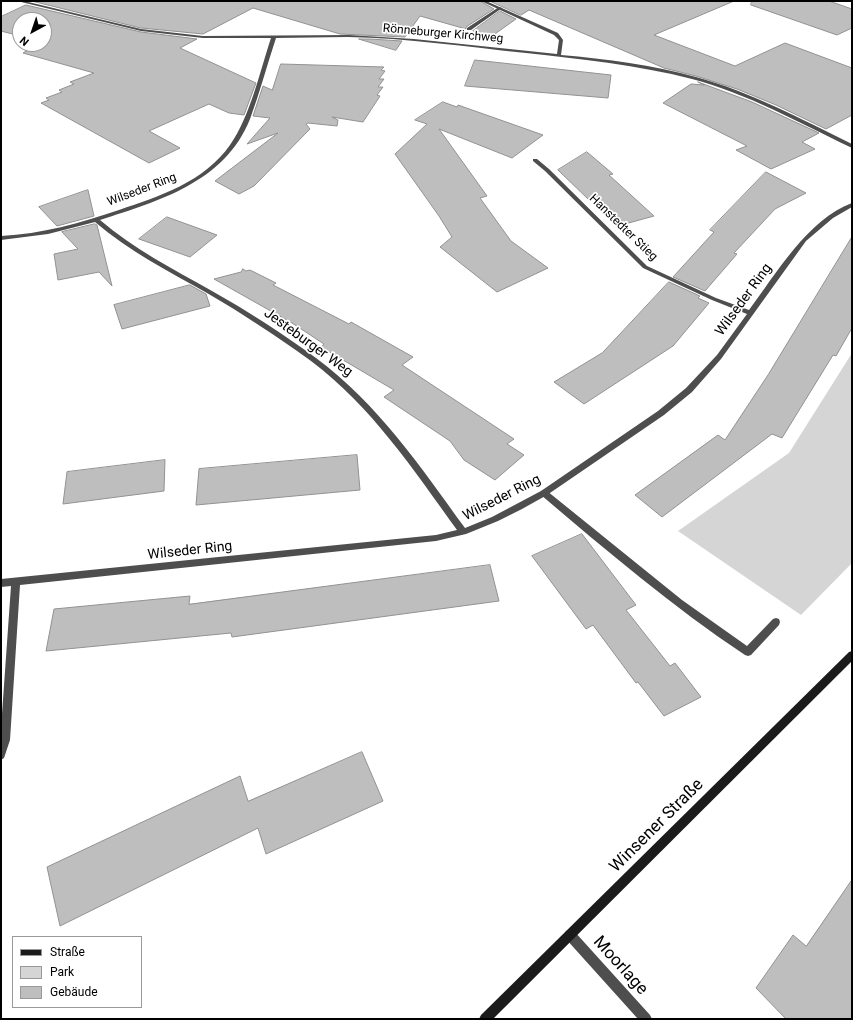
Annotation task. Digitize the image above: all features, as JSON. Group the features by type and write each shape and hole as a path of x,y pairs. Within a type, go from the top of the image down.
{"main road":[{"name":"Winsener Straße","path":"485,1019 852,655"}],"street":[{"name":"Rönneburger Kirchweg","path":"19,1 141,30 203,37 349,36 414,40 646,67 695,78 766,104 852,146"},
{"path":"483,1 556,34 561,40 559,56"},
{"path":"469,29 500,8"},
{"name":"Wilseder Ring","path":"1,238 49,233 96,220 179,189 199,178 221,160 237,140 247,119 274,36"},
{"name":"Hanstedter Stieg","path":"536,160 645,267 750,314"},
{"name":"Wilseder Ring","path":"1,583 436,538 464,532 495,519 544,492 632,434 679,399 710,368 804,240 831,217 852,205"},
{"name":"Jesteburger Weg","path":"96,220 115,236 151,259 247,314 338,379 369,409 386,429 464,532"},
{"path":"544,492 643,576 723,636 748,652 776,622"},
{"path":"1,755 5,740 16,582"},
{"name":"Moorlage","path":"570,935 646,1019"}],"green space":[{"path":"852,353 852,563 801,615 678,531 789,453"}],"building":[{"path":"32,1 480,1 494,9 466,27 466,29 420,16 405,37 340,34 253,8 203,34 141,28"},
{"path":"490,1 734,1 654,35 735,66 785,43 852,68 852,115 826,129 776,105 737,89 664,68 529,10 521,15"},
{"path":"752,1 829,1 852,9 852,28 837,35 751,5"},
{"path":"26,5 141,32 197,39 180,48 256,83 244,115 229,113 209,104 149,131 180,148 149,163 41,103 49,100 46,98 62,92 59,90 74,84 70,82 94,73 23,53 52,52 52,12 12,12 12,34 1,31 1,17"},
{"path":"500,11 516,19 492,36 473,31"},
{"path":"359,39 370,39 402,41 396,50"},
{"path":"475,60 611,75 608,98 465,86"},
{"path":"281,64 384,67 381,70 385,71 379,79 384,79 378,87 383,87 377,95 380,96 363,122 332,117 338,120 337,126 306,124 310,129 254,186 239,194 215,181 278,133 247,144 270,118 253,116 263,86 272,90"},
{"path":"698,82 752,102 819,133 802,142 815,149 771,169 736,150 747,146 663,103 691,84 704,85"},
{"path":"443,102 457,107 458,105 543,135 512,158 439,129 487,196 480,198 511,241 548,268 497,292 440,247 452,237 395,154 427,124 415,120"},
{"path":"587,152 613,174 609,175 654,216 625,224 597,196 588,199 558,170"},
{"path":"766,172 806,193 775,209 734,253 737,254 705,291 673,277 714,232 710,230"},
{"path":"88,190 94,216 57,226 39,207"},
{"path":"167,217 217,235 190,257 139,239"},
{"path":"95,224 97,225 112,286 99,272 58,280 54,254 78,249 62,232"},
{"path":"852,237 852,328 836,356 833,355 782,438 772,434 662,517 635,495 718,435 725,440 768,375"},
{"path":"243,269 246,271 250,270 276,283 273,285 349,324 351,322 413,357 402,365 514,439 507,444 524,455 495,480 464,460 450,441 384,397 394,390 321,347 324,344 292,323 214,279 241,272"},
{"path":"669,282 700,296 698,298 709,303 673,346 584,404 554,382 602,353"},
{"path":"190,285 206,294 210,306 122,329 114,305"},
{"path":"357,455 360,490 196,505 199,469"},
{"path":"165,460 164,491 63,504 67,472"},
{"path":"582,534 636,605 626,610 670,666 675,663 701,697 664,716 638,682 636,683 593,625 586,629 532,556"},
{"path":"490,565 499,601 232,637 231,633 46,651 54,609 190,596 189,604"},
{"path":"362,752 383,801 266,854 258,828 60,926 47,867 240,776 248,801"},
{"path":"852,880 852,1019 786,1019 756,988 793,935 806,946"}]}
